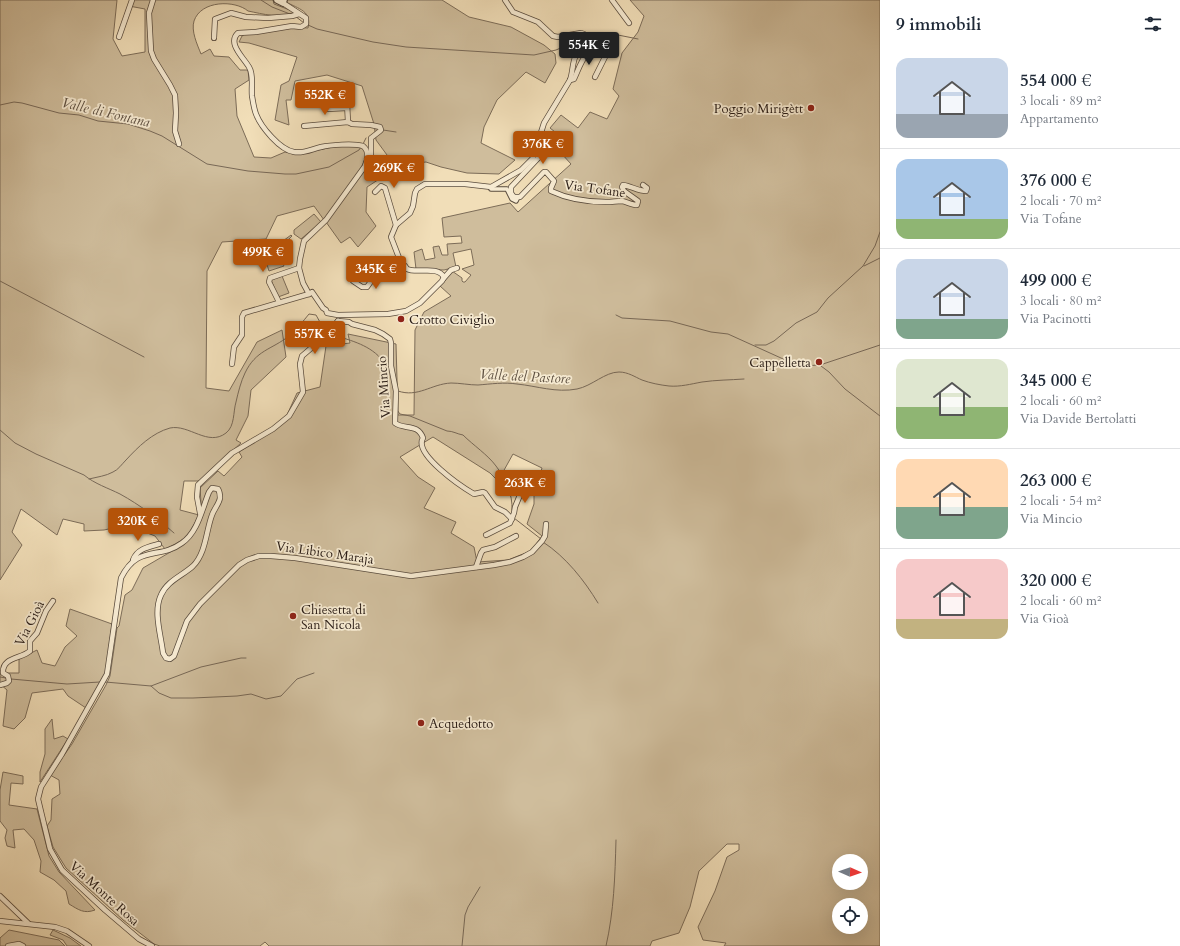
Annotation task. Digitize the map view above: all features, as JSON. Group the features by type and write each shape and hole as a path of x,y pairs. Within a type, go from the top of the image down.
{"street":[{"path":"119,37 132,0"},
{"path":"153,0 148,13 151,51 154,59 170,84 174,95 176,113 175,131 179,144"},
{"path":"490,187 521,170 533,158 544,123 570,80 576,56 586,38 580,33 558,37 553,36 538,22 513,12 505,0"},
{"path":"612,0 629,23"},
{"path":"282,1 306,18 307,21 305,26 292,26 256,32 238,33 235,36 235,47 251,71 252,96 256,115 277,143 285,149 300,152 322,147 360,145 365,148 367,152 367,159"},
{"path":"214,38 215,19 231,13 246,17 268,18 299,14"},
{"path":"570,80 574,79 584,56 589,51 595,48 605,47 607,54 595,77"},
{"path":"327,109 347,106 348,122"},
{"path":"304,126 348,122 352,124 371,125 381,128 380,131 371,138 371,156 367,159 362,171 326,220 304,241 299,268 303,283 309,294"},
{"path":"518,198 512,194 511,188 543,153 537,146"},
{"name":"Via Tofane","path":"518,198 544,172 546,172 554,181 551,188 552,191 575,198 606,202 623,202 637,205 638,201 624,191 622,187 623,185 646,191 647,188 643,185"},
{"path":"443,279 444,277 442,274 431,271 410,271 397,258 391,237 396,225 410,213 417,189 425,184 465,184 490,187 491,189 507,188 512,199 516,201 518,198"},
{"path":"375,192 381,186 385,188 396,225"},
{"path":"353,281 362,287 367,287 384,263 397,258"},
{"path":"279,302 269,282 270,278 299,268"},
{"path":"232,364 234,346 242,335 242,317 244,313 312,292 327,313 388,314 406,311 420,303 451,270 457,268"},
{"path":"132,560 146,554 173,548 183,543 192,532 200,515 197,497 198,485 232,452 273,429 289,416 303,392 300,364 302,356 338,321 332,314"},
{"name":"Via Mincio","path":"338,321 349,322 375,330 388,336 392,343 391,366 396,391 394,413 396,423 399,426 412,427 420,433 422,438 421,448 436,466 474,494 482,492 485,494 495,507 505,512 512,520"},
{"path":"486,535 510,523 520,496 521,485"},
{"name":"Via Libico Maraja","path":"200,515 208,492 212,488 218,489 220,491 220,498 212,514 205,544 199,557 193,566 166,587 159,600 158,612 163,653 168,659 174,656 187,621 200,604 239,565 247,560 259,556 295,558 407,576 510,562 532,552 542,541 546,524"},
{"path":"476,567 483,550 495,547 516,536"},
{"path":"132,560 135,555 144,548 159,544"},
{"name":"Via Monte Rosa","path":"132,560 121,578 107,674 62,754 40,787 38,804 50,849 62,870 139,939 152,946"},
{"name":"Via Gioà","path":"2,685 9,681 9,678 3,673 4,665 8,661 30,651 30,641 37,633 46,611 53,601"},
{"path":"34,636 41,614"},
{"path":"0,896 28,923"},
{"path":"0,920 63,929 89,946"},
{"path":"8,946 19,944 23,946"}],"shaded area":[{"path":"0,0 117,0 113,39 122,56 145,52 145,9 129,6 132,0 273,0 274,4 295,12 277,16 248,11 235,5 219,4 204,9 198,14 193,25 195,38 201,54 210,49 214,56 229,57 240,70 248,70 249,80 235,89 237,116 254,157 271,158 285,152 304,153 344,146 364,148 366,156 360,171 324,220 314,206 277,216 266,239 222,242 207,271 206,388 229,391 257,342 282,330 286,357 251,390 248,416 236,440 241,443 199,481 184,481 180,510 199,515 186,536 165,549 155,536 127,525 104,530 84,531 84,524 63,519 57,535 21,509 12,532 22,545 0,580"},
{"path":"286,0 442,0 469,17 511,27 544,45 555,54 556,63 545,83 526,72 497,100 484,127 481,143 515,160 499,174 467,173 426,162 401,165 367,187 366,212 376,226 358,247 350,237 341,243 326,222 366,167 386,171 387,155 376,140 374,124 362,86 327,75 295,81 291,100 286,100 289,125 275,120 281,85 289,81 297,57 249,43 239,42 245,34 293,27 308,28 309,22 306,14 300,9 286,2"},
{"path":"630,0 880,0 880,946 724,946 726,943 703,940 698,927 715,891 727,857 739,850 739,844 727,844 699,871 690,907 679,933 652,941 650,946 269,946 265,942 260,946 160,946 154,944 123,920 66,868 53,847 47,826 51,820 52,799 60,794 59,780 50,775 72,744 110,676 117,628 119,626 125,595 132,590 143,568 179,547 202,516 200,488 218,471 224,476 242,457 239,452 281,425 297,393 320,387 326,346 350,343 348,334 396,344 398,415 414,415 415,330 424,312 451,296 440,286 452,271 462,278 463,282 465,282 471,275 462,269 474,265 471,249 453,253 456,267 444,270 416,269 414,252 422,249 425,260 435,258 433,247 439,246 442,255 448,255 447,244 462,243 461,236 444,237 442,218 510,203 518,212 571,164 561,153 569,143 550,128 561,115 578,128 590,112 607,119 619,96 613,89 622,53 638,32 644,16","holes":["433,437 490,473 498,481 513,454 542,468 534,494 534,504 527,524 542,536 531,551 508,560 477,562 474,547 451,533 456,522 424,508 435,488 418,477 400,457"]},
{"path":"314,214 321,222 301,239 294,234 294,230"},
{"path":"291,235 292,236 287,241 289,244 286,253 288,254 283,256 282,262 284,266 269,271 264,255"},
{"path":"282,276 289,293 278,297 271,280"},
{"path":"70,609 112,624 106,672 86,708 68,696 63,689 32,693 25,718 14,729 3,726 7,690 0,684 0,673 19,673 19,659 37,650 42,663 55,666 65,647 77,636 66,626"},
{"path":"52,719 54,739 63,736 68,739 40,782 40,772 45,754 45,729"},
{"path":"3,772 23,776 23,784 11,783 9,805 37,809 49,856 59,872 95,910 79,910 69,904 66,891 54,880 40,872 41,861 34,840 24,829 13,830 15,848 7,846 5,838 7,830 0,821 0,790"},
{"path":"9,930 59,940 65,946 0,946 0,938"},
{"path":"53,930 70,938 81,946 67,946 63,940 50,935"}],"waterway":[{"path":"261,0 272,7 290,14"},
{"path":"295,16 304,23"},
{"path":"308,25 317,29 373,42 406,47 534,55 556,50 584,38"},
{"path":"587,38 618,35 638,39"},
{"name":"Valle di Fontana","path":"0,105 14,102 22,103 59,113 79,115 98,121 128,124 162,136 207,164 248,171 296,174 329,167 359,150 361,147"},
{"name":"Valle di Fontana","path":"383,130 396,132"},
{"name":"Valle di Fontana","path":"363,144 366,138"},
{"path":"755,345 766,345 774,341 796,323 817,312 828,298 863,266 875,246 880,232"},
{"path":"864,266 880,258"},
{"path":"0,281 144,357"},
{"path":"89,479 115,471 135,450 163,430 170,428 184,429 212,438 219,437 226,433 231,427 242,380 249,365 254,359 292,334 309,314 316,315 321,324 330,328"},
{"path":"616,315 622,318 670,321 711,332 728,334 792,363 802,366 820,365 880,345"},
{"path":"333,329 341,334 343,338 370,349 385,363 389,370"},
{"path":"821,366 829,372 845,389 880,416"},
{"name":"Valle del Pastore","path":"398,391 412,393 451,383 478,385 512,383 554,390 569,390 583,387 609,374 619,372 648,382 669,386 744,379"},
{"path":"397,410 400,414 410,416 447,431 463,435 489,458 499,471 510,492 512,510"},
{"path":"0,430 15,443 84,475 127,498 148,512 174,533"},
{"path":"514,518 541,539"},
{"path":"543,542 567,562 587,586 598,603"},
{"path":"105,682 151,686 201,667 246,658"},
{"path":"151,686 159,693 171,698 237,696 251,694 266,699 281,696 297,679 314,673"},
{"path":"0,677 6,678"},
{"path":"11,679 67,684 100,682"},
{"path":"606,946 609,933 615,880 616,840"},
{"path":"462,946 465,915 480,887"}],"place":[{"name":"Poggio Mirigètt","path":"811,108"},
{"name":"Crotto Civiglio","path":"401,319"},
{"name":"Cappelletta","path":"819,362"},
{"name":"Chiesetta di San Nicola","path":"293,616"},
{"name":"Acquedotto","path":"421,723"}]}
